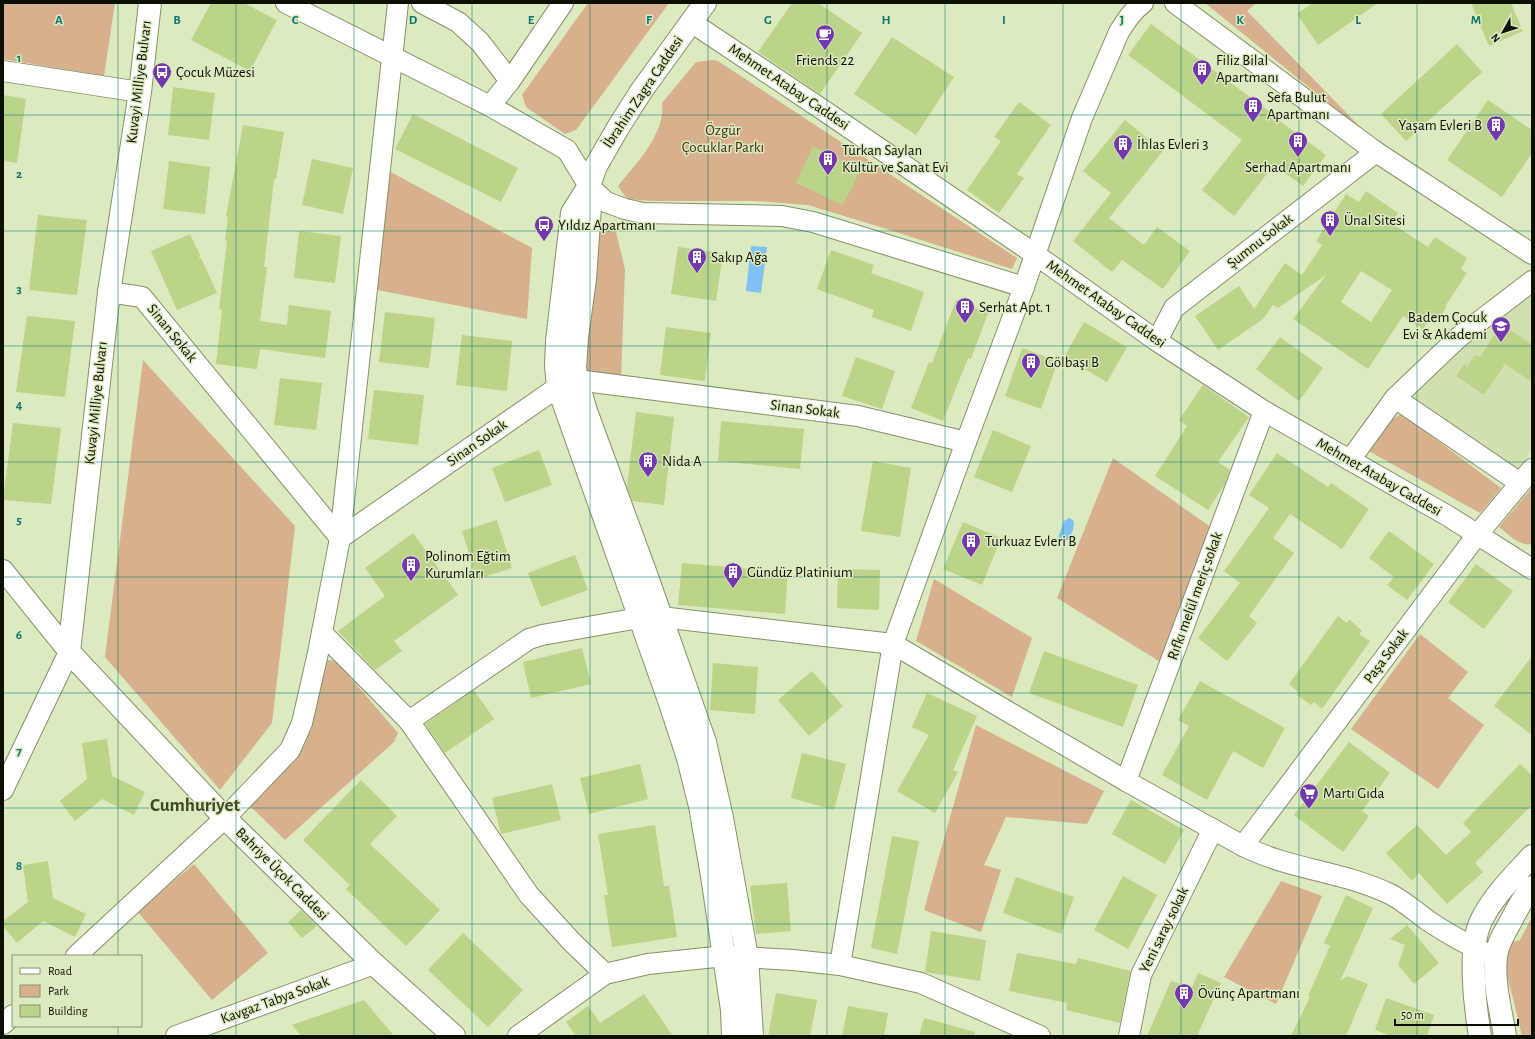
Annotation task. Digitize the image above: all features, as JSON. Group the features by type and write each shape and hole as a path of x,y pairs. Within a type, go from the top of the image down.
{"main road":[{"name":"Kuvayi Milliye Bulvarı","path":"69,652 109,292 140,92 150,3"},
{"name":"İbrahim Zagra Caddesi","path":"568,384 556,366 556,341 572,213 589,186 596,166 619,126 642,90 705,3"},
{"path":"568,384 586,411 705,742 722,818 746,957 752,1036"},
{"path":"568,384 639,618 688,758 700,806 725,956 732,1010 733,1036"},
{"name":"Bahriye Üçok Caddesi","path":"69,652 225,818 374,964 454,1036"},
{"path":"1480,1036 1475,1008 1474,947 1480,922 1493,900 1532,856"},
{"path":"1505,1036 1495,974 1496,957 1504,933 1526,893 1532,887"}],"street":[{"path":"286,3 490,106 567,150 589,186 606,202 625,209 643,213 782,216 814,222 1024,287"},
{"path":"77,955 225,818 290,750 302,723 322,633 340,538 398,3"},
{"path":"422,3 458,22 480,42 510,81"},
{"path":"490,106 510,81 563,3"},
{"path":"840,965 893,644 1036,255 1082,118 1119,32 1135,8 1143,3"},
{"path":"1175,3 1376,152 1532,254"},
{"name":"Mehmet Atabay Caddesi","path":"691,22 834,117 1036,255 1157,341 1264,411 1448,516 1532,569"},
{"path":"3,71 140,92"},
{"name":"Şumnu Sokak","path":"1157,341 1174,308 1376,152"},
{"path":"1350,460 1395,398 1459,337 1532,280"},
{"name":"Sinan Sokak","path":"109,292 142,297 340,538 568,384 858,416 966,442"},
{"path":"1395,398 1526,476"},
{"name":"Rıfkı melül meriç sokak","path":"1126,781 1264,411"},
{"name":"Paşa Sokak","path":"1243,846 1477,535 1526,476"},
{"path":"3,570 69,652"},
{"path":"661,617 893,644 1126,781 1243,846 1281,862 1349,878 1391,895 1431,922 1474,947 1496,957"},
{"path":"409,720 529,639 542,635 639,618"},
{"path":"322,633 409,720 529,895 571,941 605,974"},
{"name":"Kuvayi Milliye Bulvarı","path":"3,790 69,652"},
{"name":"Yeni saray sokak","path":"1129,1036 1141,975 1212,829"},
{"path":"518,1036 605,974 648,964 725,956 793,960 840,965 920,983 1040,1036"},
{"name":"Kavgaz Tabya Sokak","path":"176,1036 374,964"},
{"path":"3,1024 12,1015"}],"shaded area":[{"name":"Badem Çocuk Evi & Akademi","path":"1532,292 1532,451 1519,469 1407,394"}],"green space":[{"path":"3,3 115,3 104,76 3,59"},
{"path":"588,3 669,3 576,130 565,134 526,107 522,95"},
{"path":"1205,3 1256,3 1247,11 1368,135"},
{"name":"Özgür Çocuklar Parkı","path":"712,60 718,61 1017,258 1012,269 808,205 755,201 652,201 627,199 618,186 641,158 655,137 662,114 662,103 696,62"},
{"path":"387,170 532,248 527,319 377,290"},
{"path":"614,224 625,269 621,379 582,370 597,225"},
{"path":"143,360 295,526 272,723 220,790 105,657"},
{"path":"1402,414 1501,488 1480,513 1365,449 1381,425"},
{"path":"1113,458 1212,528 1162,663 1057,598"},
{"path":"1532,488 1532,544 1523,544 1499,527"},
{"path":"934,579 1032,638 1012,697 916,641"},
{"path":"1420,634 1468,672 1448,698 1484,725 1438,789 1351,729"},
{"path":"329,660 336,661 398,733 394,742 285,840 249,805 305,745 323,662"},
{"path":"976,725 1104,791 1087,824 1006,817 984,865 1001,870 981,932 924,910"},
{"path":"194,864 268,953 212,1000 137,911"},
{"path":"1281,881 1322,896 1276,1004 1224,977"},
{"path":"1532,917 1532,1036 1522,1036 1499,946 1520,940"}],"water":[{"path":"751,246 767,247 761,293 746,291"},
{"path":"1069,518 1074,522 1073,530 1068,540 1062,542 1058,538 1064,521"}],"building":[{"path":"211,3 244,3 277,20 250,71 191,40"},
{"path":"792,3 818,3 862,33 820,94 758,52"},
{"path":"1313,3 1378,3 1318,45 1297,14"},
{"path":"1471,3 1511,3 1523,31 1489,46"},
{"path":"1151,24 1326,155 1303,186 1274,165 1234,216 1202,190 1242,140 1128,55"},
{"path":"892,37 954,77 916,135 854,94"},
{"path":"1457,44 1482,72 1406,141 1381,114"},
{"path":"173,87 215,93 209,140 168,135"},
{"path":"3,95 26,99 17,163 3,161"},
{"name":"Yaşam Evleri B","path":"1488,100 1532,130 1532,153 1502,197 1447,160"},
{"path":"1019,102 1051,125 1017,174 1024,178 999,213 967,190 1001,141 994,137"},
{"path":"413,114 518,168 501,202 395,149"},
{"path":"1125,120 1163,151 1109,218 1144,245 1157,227 1190,251 1163,289 1122,260 1112,272 1073,241 1111,193 1083,171"},
{"path":"243,125 284,132 276,179 274,179 264,267 267,267 260,321 287,325 289,305 331,311 325,358 260,349 257,369 216,364 222,310 219,309 227,241 225,240 228,217 226,216"},
{"name":"Türkan Saylan Kültür ve Sanat Evi","path":"813,146 861,169 843,205 796,183"},
{"path":"312,159 353,168 343,214 302,205"},
{"path":"169,161 210,167 205,214 163,209"},
{"path":"1366,191 1398,213 1391,223 1428,247 1435,237 1467,258 1461,269 1467,273 1437,321 1431,317 1423,329 1403,316 1368,369 1293,319 1326,275 1278,308 1273,305 1263,319 1218,350 1195,316 1239,286 1254,309 1285,263 1302,275 1322,245 1316,241 1346,194 1359,202","holes":["1361,271 1392,290 1371,322 1341,302"]},
{"path":"38,215 87,220 77,295 29,290"},
{"path":"299,231 341,236 335,283 294,278"},
{"path":"190,234 200,255 199,258 201,258 217,293 177,310 151,251"},
{"name":"Sakıp Ağa","path":"678,247 723,253 716,301 671,294"},
{"path":"831,250 874,265 871,273 924,292 911,331 872,317 874,310 817,289"},
{"path":"956,300 988,313 971,359 968,358 943,421 911,408 929,362 932,363"},
{"path":"385,312 435,318 429,368 379,362"},
{"path":"27,316 75,321 65,397 16,392"},
{"path":"1084,322 1127,347 1107,382 1064,357"},
{"path":"1505,326 1532,345 1532,382 1505,364 1484,395 1456,376 1464,364 1467,367 1475,355 1480,357 1495,334 1498,336"},
{"path":"666,327 711,333 705,381 660,375"},
{"path":"462,335 512,341 507,391 456,385"},
{"path":"1280,337 1323,368 1299,401 1256,369"},
{"name":"Gölbaşı B","path":"1022,348 1058,361 1041,409 1005,396"},
{"path":"856,357 895,371 882,409 842,396"},
{"path":"280,378 322,383 316,430 274,425"},
{"path":"1203,385 1249,417 1218,462 1230,470 1225,484 1208,510 1155,476 1187,426 1179,420"},
{"path":"374,390 424,395 418,445 368,439"},
{"name":"Nida A","path":"636,412 674,417 664,505 632,501 627,487"},
{"path":"721,421 804,429 800,469 718,461"},
{"path":"13,423 61,428 51,504 3,500"},
{"path":"993,430 1031,446 1012,492 974,477"},
{"path":"539,450 552,485 505,502 492,468"},
{"path":"1277,453 1328,487 1331,483 1369,509 1342,549 1290,514 1273,538 1294,553 1249,616 1257,623 1227,661 1198,638 1240,583 1224,571 1269,508 1249,495"},
{"path":"873,461 911,468 900,537 861,531"},
{"path":"497,520 512,568 477,579 462,531"},
{"name":"Turkuaz Evleri B","path":"963,522 1001,538 982,585 943,569"},
{"path":"1389,531 1434,564 1407,600 1387,585 1394,577 1369,558"},
{"name":"Polinom Eğtim Kurumları","path":"413,533 458,595 394,641 402,651 375,670 338,631 385,596 365,568"},
{"path":"575,555 588,590 541,607 528,573"},
{"name":"Gündüz Platinium","path":"682,563 788,572 785,614 678,605"},
{"path":"1476,564 1513,591 1484,629 1448,602"},
{"path":"838,569 880,570 879,610 837,608"},
{"path":"1338,616 1347,623 1349,619 1362,631 1359,634 1370,641 1322,709 1314,702 1311,705 1297,695 1298,692 1289,684"},
{"path":"582,648 591,684 531,698 523,662"},
{"path":"1044,651 1138,685 1123,727 1029,693"},
{"path":"1532,656 1532,735 1494,706"},
{"path":"713,663 758,667 755,714 710,710"},
{"path":"812,671 843,706 809,736 778,700"},
{"path":"1200,681 1285,728 1263,768 1233,751 1207,800 1162,775 1189,726 1178,720"},
{"path":"474,690 494,719 445,753 425,724"},
{"path":"927,693 977,716 953,770 958,772 935,813 897,791 929,735 912,727"},
{"path":"107,739 112,776 145,792 134,815 102,799 75,821 60,801 87,779 82,743"},
{"path":"1349,742 1390,773 1362,811 1369,816 1343,852 1294,815"},
{"path":"802,753 846,764 834,810 791,798"},
{"path":"640,764 648,799 589,814 580,778"},
{"path":"1520,764 1532,775 1532,805 1475,863 1483,872 1447,904 1419,873 1412,881 1386,853 1417,825 1446,855 1471,832 1463,823"},
{"path":"361,780 397,816 370,844 440,910 406,946 346,889 350,885 303,840"},
{"path":"552,784 561,820 501,834 492,798"},
{"path":"1131,800 1184,830 1165,864 1112,834"},
{"path":"655,825 664,886 669,886 677,937 612,947 604,895 608,895 598,834"},
{"path":"892,836 919,841 897,954 871,948"},
{"path":"48,861 53,898 86,914 75,937 43,921 17,943 3,926 3,921 28,902 23,865"},
{"path":"1123,876 1157,895 1128,949 1094,930"},
{"path":"1016,877 1074,897 1061,934 1003,913"},
{"path":"787,883 791,931 756,934 750,886"},
{"path":"1346,895 1373,908 1340,981 1347,976 1368,984 1346,1036 1291,1036 1310,997 1308,996 1330,946 1324,943"},
{"path":"301,910 317,926 302,938 288,922"},
{"path":"1407,925 1439,963 1414,984 1398,965 1405,945 1390,939"},
{"path":"931,931 986,940 980,981 925,972"},
{"path":"463,933 523,990 488,1027 428,970"},
{"path":"1017,953 1076,964 1078,958 1130,971 1120,1023 1066,1010 1067,1003 1009,991"},
{"name":"Övünç Apartmanı","path":"1198,973 1221,983 1197,1036 1147,1036 1171,981 1192,987"},
{"path":"776,993 817,1000 810,1036 768,1036"},
{"path":"644,994 673,1036 576,1036 566,1022 588,1006 600,1023"},
{"path":"1386,998 1434,1015 1427,1036 1391,1036 1375,1030"},
{"path":"364,1000 394,1036 301,1036 292,1025"},
{"path":"848,1006 888,1013 884,1036 842,1036"},
{"path":"924,1018 975,1032 974,1036 919,1036"}],"place":[{"name":"Friends 22","path":"825,51"},
{"name":"Filiz Bilal Apartmanı","path":"1202,86"},
{"name":"Çocuk Müzesi","path":"162,89"},
{"name":"Sefa Bulut Apartmanı","path":"1253,123"},
{"name":"Yaşam Evleri B","path":"1496,142"},
{"name":"Serhad Apartmanı","path":"1298,158"},
{"name":"İhlas Evleri 3","path":"1123,161"},
{"name":"Türkan Saylan Kültür ve Sanat Evi","path":"828,176"},
{"name":"Ünal Sitesi","path":"1330,237"},
{"name":"Yıldız Apartmanı","path":"544,242"},
{"name":"Sakıp Ağa","path":"697,274"},
{"name":"Serhat Apt. 1","path":"965,324"},
{"name":"Badem Çocuk Evi & Akademi","path":"1501,343"},
{"name":"Gölbaşı B","path":"1031,379"},
{"name":"Nida A","path":"648,478"},
{"name":"Turkuaz Evleri B","path":"971,558"},
{"name":"Polinom Eğtim Kurumları","path":"411,582"},
{"name":"Gündüz Platinium","path":"733,589"},
{"name":"Martı Gıda","path":"1309,810"},
{"name":"Övünç Apartmanı","path":"1184,1010"}],"district":[{"name":"Cumhuriyet","path":"195,805"}]}
